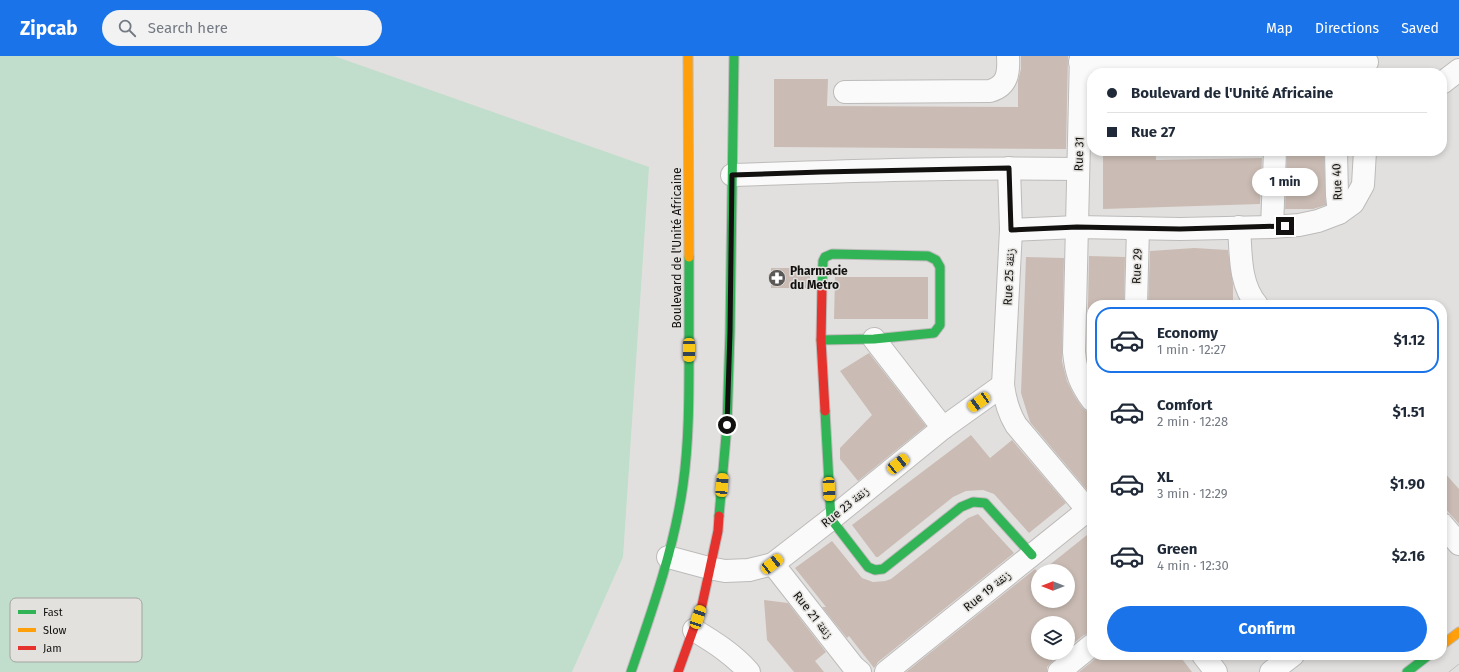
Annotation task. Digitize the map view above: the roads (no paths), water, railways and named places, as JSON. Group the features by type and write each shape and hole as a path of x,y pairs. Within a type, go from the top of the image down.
{"main road":[{"name":"Boulevard de l'Unité Africaine","path":"632,672 668,557 677,519 683,484 688,430 690,264 688,56"},
{"path":"678,672 702,604 718,531 727,425 730,332 734,56"},
{"path":"821,340 874,339 934,333 940,325 940,268 937,261 928,256 832,254 825,257 823,260 821,340 831,519 868,567 878,570 883,569 961,507 968,503 980,502 985,503 1032,555"},
{"path":"1447,641 1459,632"},
{"path":"1407,672 1423,660"}],"street":[{"path":"845,92 990,91 999,86 1007,77 1009,70 1008,56"},
{"path":"1080,59 1158,63 1367,64"},
{"name":"Rue 31","path":"1080,59 1074,352 1077,376 1087,392"},
{"path":"1447,79 1459,70"},
{"path":"1272,227 1275,156"},
{"name":"Rue 40","path":"1336,156 1339,213 1353,203 1363,184 1365,156"},
{"path":"732,175 1009,168 1078,169"},
{"name":"Rue 25 زنقة","path":"1009,168 1011,230 1002,385 1009,412 1016,425 1087,509"},
{"path":"1011,230 1077,227 1180,229 1272,227 1318,222 1339,213"},
{"path":"1239,227 1243,275 1247,288 1254,300"},
{"name":"Rue 29","path":"1136,300 1138,228"},
{"path":"874,339 943,428"},
{"name":"Rue 23 زنقة","path":"668,557 726,571 749,570 772,564 831,519 943,428 1002,385"},
{"name":"Rue 19 زنقة","path":"886,672 1032,555 1087,515"},
{"name":"Rue 21 زنقة","path":"772,564 856,669"},
{"path":"694,630 719,645 749,672"},
{"path":"1059,672 1087,649"},
{"path":"1207,660 1216,672"},
{"path":"1271,672 1287,660"}],"tram line":[{"path":"1449,672 1459,664"}],"place":[{"name":"Pharmacie du Metro","path":"777,278"}]}
